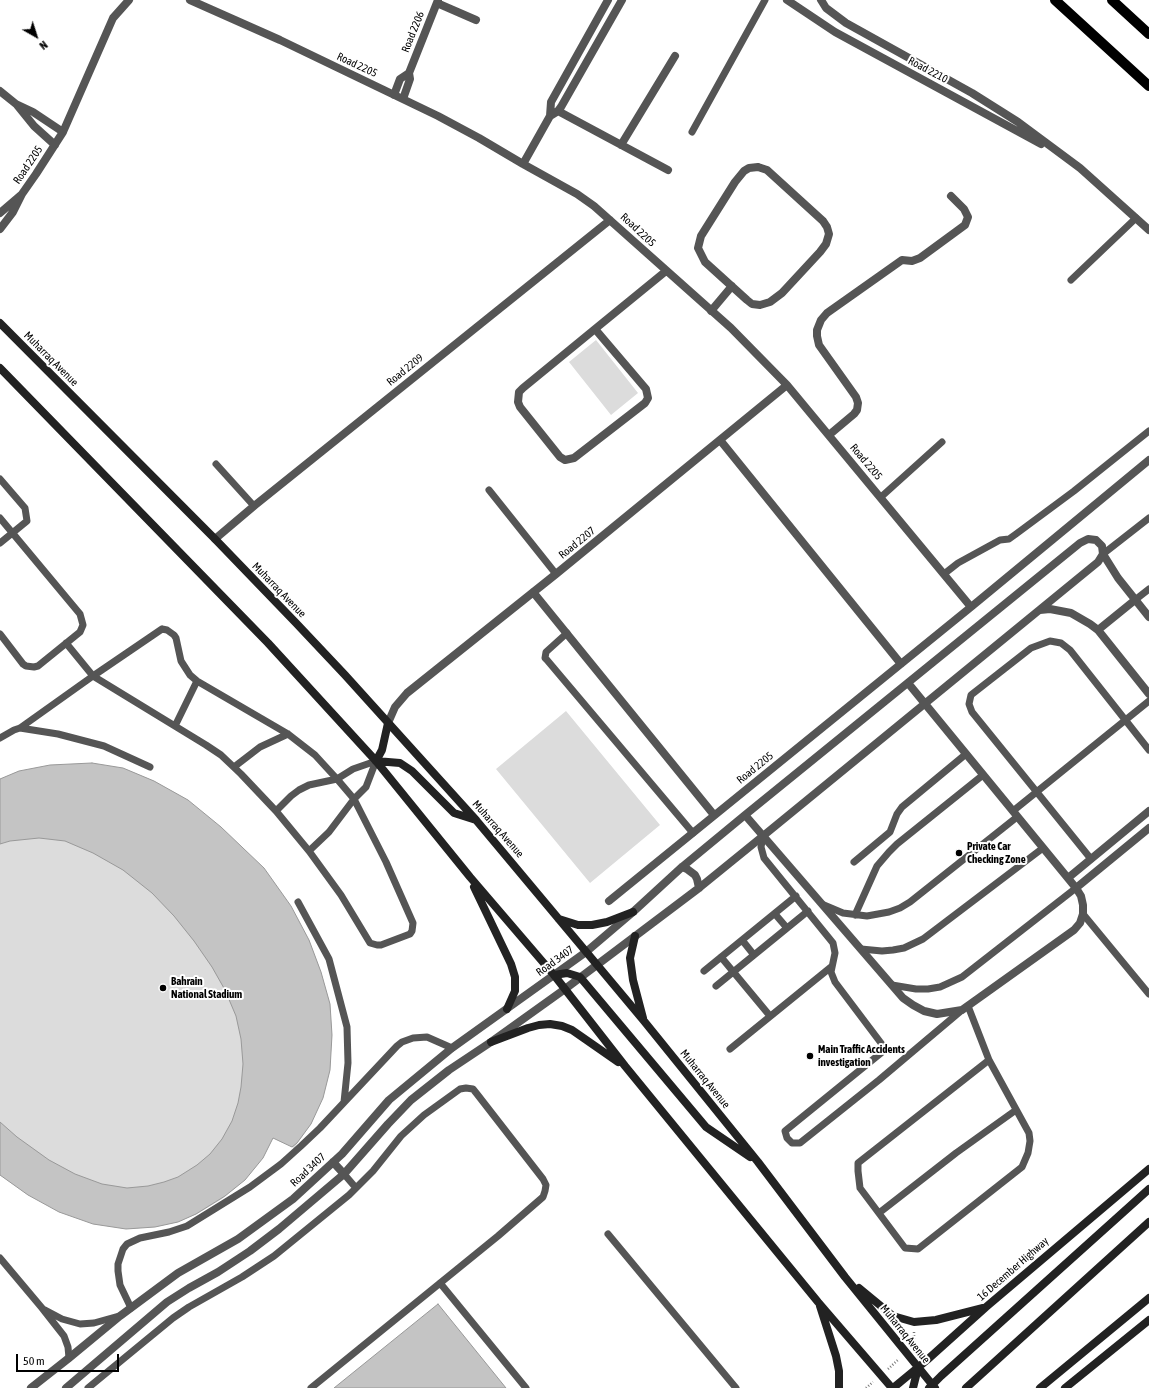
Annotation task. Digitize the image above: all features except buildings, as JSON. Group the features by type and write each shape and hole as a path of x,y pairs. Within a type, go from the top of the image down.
{"main road":[{"path":"1055,0 1149,86"},
{"path":"1112,0 1149,34"},
{"name":"Muharraq Avenue","path":"1,323 215,539 345,675 476,820 597,964 758,1162 845,1277 932,1387"},
{"path":"0,368 268,643 376,761 470,877 565,988 625,1066 818,1302 880,1376 892,1388"},
{"path":"0,374 10,378"},
{"path":"376,761 382,750 388,723"},
{"path":"376,761 400,763 412,770 454,813 476,820"},
{"path":"470,877 511,964 515,977 515,991 507,1010"},
{"path":"559,919 578,925 592,925 607,922 633,912"},
{"path":"635,936 630,958 633,980 644,1021"},
{"path":"554,975 567,973 580,977 706,1127 758,1162"},
{"path":"491,1042 539,1025 550,1024 562,1026 572,1030 625,1066"},
{"name":"16 December Highway","path":"892,1388 918,1368 986,1307 1149,1169"},
{"path":"932,1387 1149,1189"},
{"path":"966,1388 1149,1222"},
{"path":"845,1277 893,1316 914,1322 936,1320 986,1307"},
{"path":"1040,1388 1149,1298"},
{"path":"818,1302 836,1356 839,1371 839,1388"},
{"path":"1065,1388 1149,1320"},
{"path":"913,1388 918,1368"}],"street":[{"name":"Road 2205","path":"0,229 13,212 22,194 55,145 113,18 129,0"},
{"name":"Road 2205","path":"190,0 280,40 403,99 479,138 577,194 610,220 711,311 749,346 787,385 971,607"},
{"path":"608,0 551,102 554,113 621,145 668,170"},
{"path":"524,164 554,113 585,65 622,0"},
{"name":"Road 2210","path":"787,0 835,32 1062,155"},
{"name":"Road 2210","path":"821,0 826,8 846,24 996,107 1018,122 1080,168 1149,230"},
{"path":"437,2 476,20"},
{"name":"Road 2206","path":"403,99 410,79 409,73 437,2"},
{"path":"594,24 605,29"},
{"path":"621,145 675,56"},
{"path":"574,59 585,65"},
{"name":"Road 2206","path":"394,95 400,79 409,73"},
{"path":"0,91 16,104 34,126 55,145"},
{"path":"16,104 33,112 62,132"},
{"path":"758,167 767,170 823,221 828,227 829,234 826,244 820,252 782,293 770,302 760,305 752,304 732,286 705,262 698,248 699,241 740,176 749,168 758,167"},
{"name":"Road 2205","path":"0,214 22,194"},
{"path":"829,435 854,414 857,410 858,403 856,397 819,345 817,330 821,320 826,314 902,260 912,261 920,258 965,225 968,217 964,209 951,196"},
{"name":"Road 2209","path":"215,539 610,220"},
{"path":"595,329 646,389 648,398 645,403 574,458 565,460 560,456 520,407 518,397 523,388 595,329 666,271"},
{"path":"711,311 732,286"},
{"name":"Road 2207","path":"388,723 395,707 407,693 556,574 787,385"},
{"path":"720,440 901,664"},
{"name":"Road 2205","path":"609,901 971,607 1149,460"},
{"name":"Road 3407","path":"31,1388 120,1316 178,1273 238,1239 293,1199 333,1162 388,1100 452,1048 586,952 633,912 682,867 1080,543 1088,539 1096,540 1102,546 1103,554"},
{"path":"66,1388 167,1302 218,1272 250,1251 279,1229 344,1174 411,1100 449,1070 491,1042 699,888 1040,610 1098,562 1103,554 1118,578 1149,617"},
{"path":"533,592 714,815"},
{"path":"1098,630 1135,600"},
{"path":"1040,610 1050,609 1071,613 1098,630 1149,694"},
{"path":"745,815 892,985 908,1002 924,1011 937,1014 965,1008 1074,930 1080,923 1083,914 1081,896 1076,888 908,683"},
{"path":"1068,878 1149,811"},
{"path":"1076,888 1146,830 1134,823"},
{"path":"682,867 695,875 699,888"},
{"path":"333,1162 344,1174"}],"lane":[{"path":"692,132 765,0"},
{"path":"1071,280 1136,218"},
{"path":"944,574 958,563 1000,540 1009,539 1074,491 1149,431"},
{"path":"881,497 942,442"},
{"path":"216,464 254,506"},
{"path":"0,479 25,508 27,521 0,543"},
{"path":"489,490 556,574"},
{"path":"0,518 82,617 83,625 82,628 38,666 30,667 23,664 0,634"},
{"path":"1103,554 1149,518"},
{"path":"1135,600 1149,589"},
{"path":"0,738 20,728 93,676 162,629 167,630 174,634 181,662 190,675 197,681 288,734 315,755 354,799 386,862 413,923 410,934 380,945 370,942 341,895 309,851 276,811 234,767 206,745 93,676 64,644"},
{"path":"567,633 546,652 545,655 547,660 693,833"},
{"path":"1091,859 972,712 970,708 970,699 974,692 1031,648 1044,643 1056,642 1066,646 1070,650 1149,750"},
{"path":"175,726 197,681"},
{"path":"822,904 843,913 867,916 889,912 910,902 1015,814 1037,792 1149,701"},
{"path":"20,728 58,734 104,746 150,767"},
{"path":"234,767 260,747 288,734"},
{"path":"854,862 890,832 897,814 902,807 966,754"},
{"path":"276,811 299,790 337,779 353,769 376,761"},
{"path":"309,851 329,832 354,799 366,787 376,761"},
{"path":"855,915 877,866 889,852 983,775"},
{"path":"764,836 761,847 764,858 833,944 834,953 831,966 832,977 884,1047 883,1051 785,1131 787,1138 792,1143 800,1143 879,1080 965,1008 989,1060 1029,1133 1030,1142 1022,1167 918,1249 905,1248 860,1188 858,1163 989,1060"},
{"path":"861,949 882,951 893,950 904,948 923,940 1043,848"},
{"path":"892,985 916,989 928,989 940,987 962,977 1076,888"},
{"path":"704,971 796,896"},
{"path":"298,902 329,959 347,1027 348,1063 344,1102"},
{"path":"716,986 808,911"},
{"path":"775,914 787,928"},
{"path":"1083,914 1149,994"},
{"path":"742,940 754,955"},
{"path":"721,957 770,1016"},
{"path":"730,1048 831,966"},
{"path":"131,1308 120,1285 118,1271 118,1264 123,1249 127,1244 140,1238 170,1232 187,1226 250,1187 281,1164 301,1146 402,1042 413,1038 426,1037 452,1048"},
{"path":"88,1388 178,1315 206,1296 242,1277 274,1256 356,1188 401,1136 430,1111 460,1089 472,1089 478,1094 543,1179 546,1185 543,1197 539,1202 311,1388"},
{"path":"879,1213 956,1153 1016,1110"},
{"path":"344,1174 356,1188"},
{"path":"608,1234 733,1385"},
{"path":"0,1258 42,1308 66,1341 69,1358"},
{"path":"440,1283 526,1388"},
{"path":"42,1308 62,1319 80,1324 94,1323 120,1316"}],"path":[{"path":"866,1388 914,1346"}],"shaded area":[{"path":"596,340 638,393 611,415 569,362"},
{"path":"566,711 660,825 590,883 496,769"},
{"name":"Bahrain National Stadium","path":"123,768 154,781 188,800 309,940 321,972 330,1004 332,1035 330,1070 323,1097 311,1124 294,1148 273,1138 263,1158 245,1180 222,1199 197,1214 178,1222 155,1227 127,1229 93,1224 28,1195 0,1175 0,779 19,771"}],"place":[{"name":"Private Car Checking Zone","path":"959,853"},
{"name":"Bahrain National Stadium","path":"163,988"},
{"name":"Main Traffic Accidents investigation","path":"810,1056"}]}
